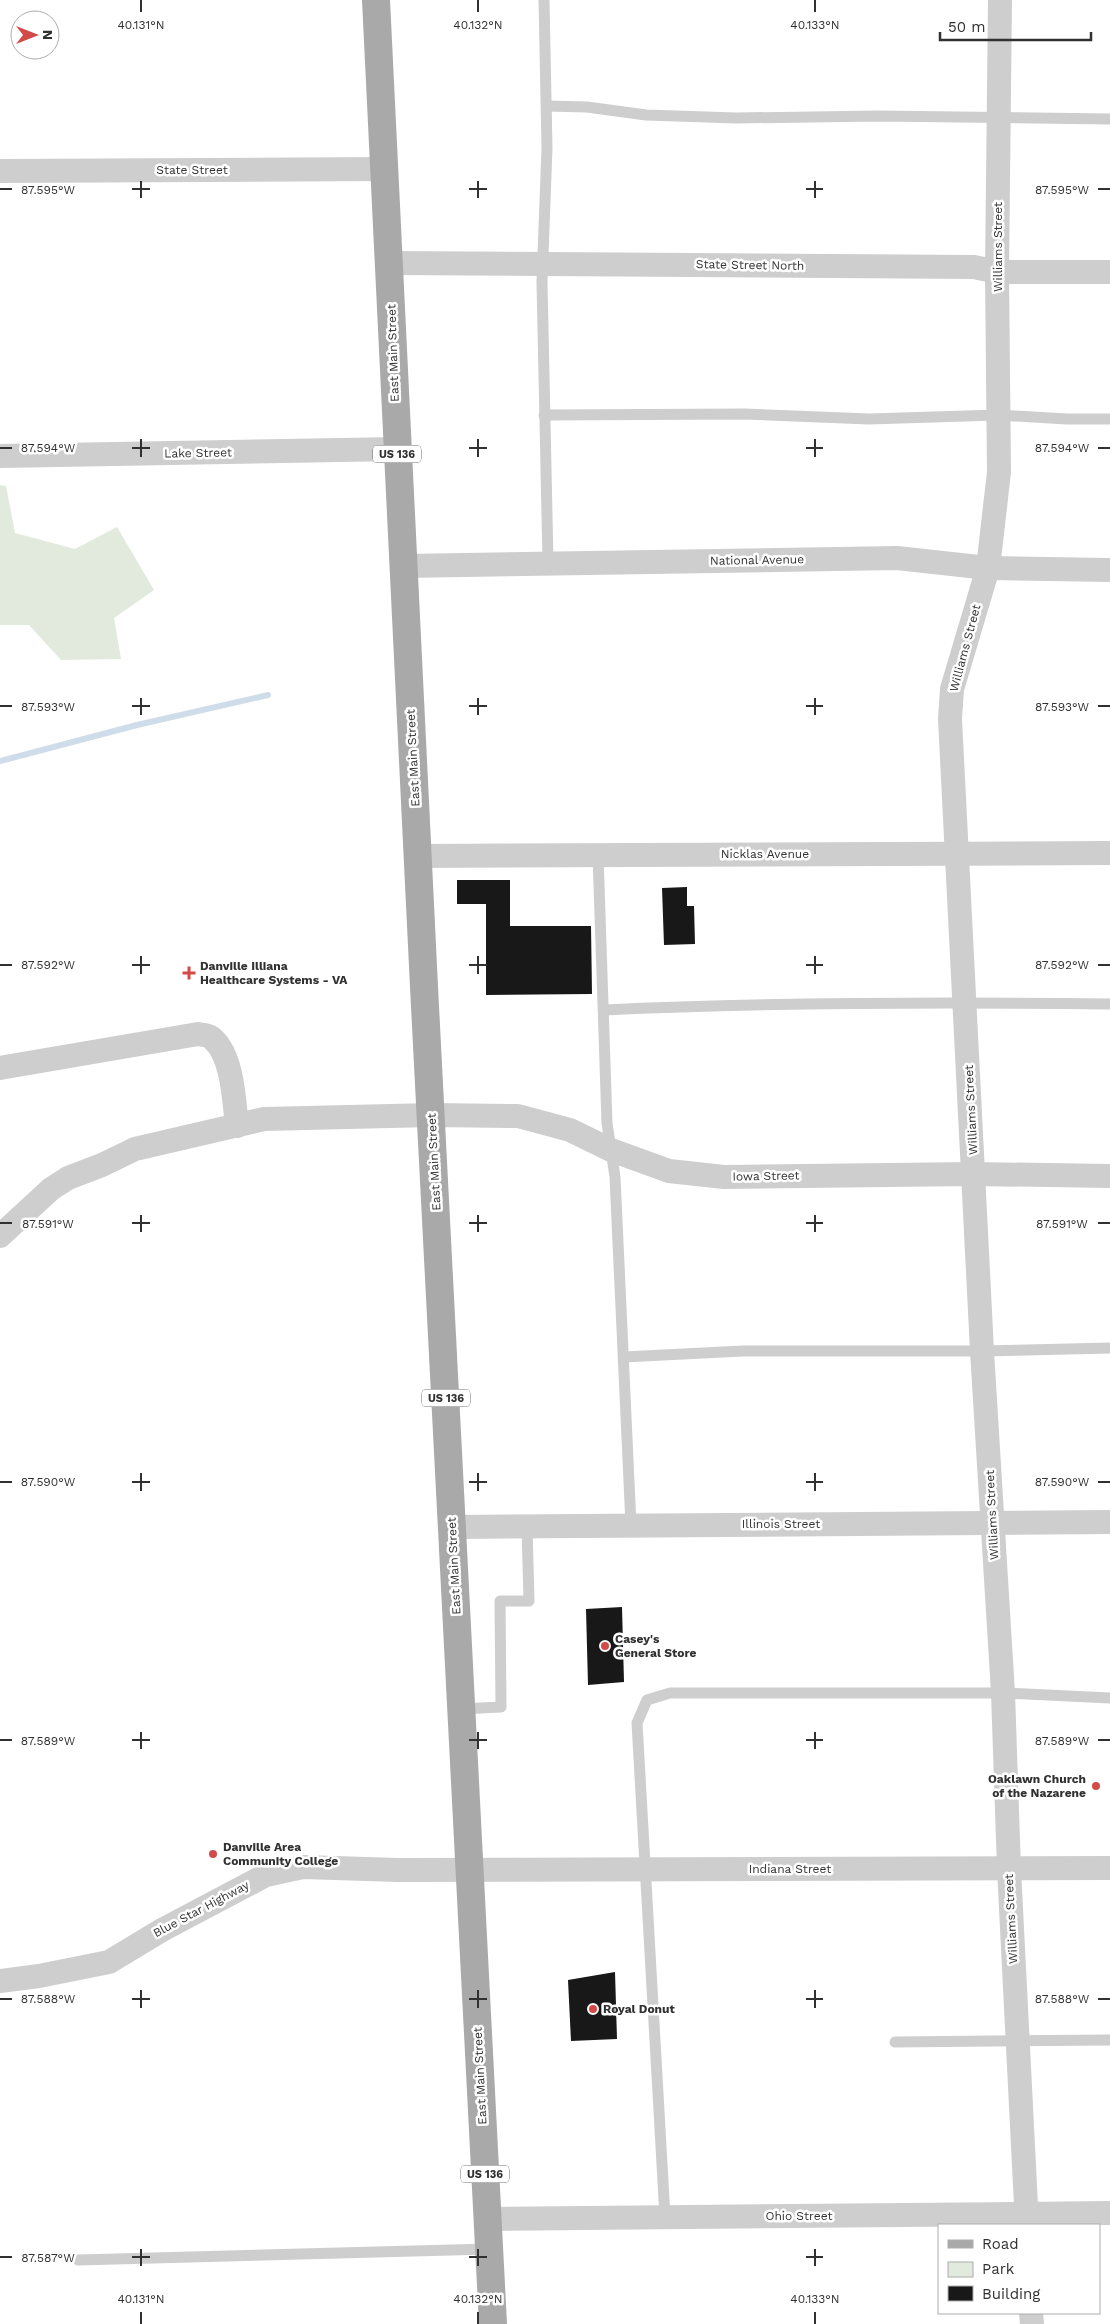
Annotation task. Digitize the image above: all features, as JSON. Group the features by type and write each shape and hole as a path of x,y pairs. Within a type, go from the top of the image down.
{"main road":[{"name":"East Main Street","path":"376,0 402,566 419,856 493,2324"}],"street":[{"name":"Williams Street","path":"1000,0 997,272 999,472 988,568 952,690 950,719 982,1351 1003,1693 1009,1869 1026,2220"},
{"name":"State Street","path":"0,171 384,169"},
{"name":"State Street North","path":"389,263 974,267 997,272 1110,272"},
{"name":"Lake Street","path":"0,456 397,449"},
{"name":"National Avenue","path":"402,566 548,562 897,558 988,568 1110,570"},
{"name":"Nicklas Avenue","path":"419,856 1110,853"},
{"path":"0,1068 198,1034 212,1037 222,1049 233,1084 237,1126"},
{"name":"Iowa Street","path":"0,1236 51,1189 68,1178 136,1149 200,1132 264,1119 432,1115 518,1116 570,1130 611,1150 669,1171 724,1177 974,1174 1110,1176"},
{"name":"Illinois Street","path":"452,1527 1110,1522"},
{"name":"Blue Star Highway","path":"0,1981 39,1976 108,1962 162,1930 266,1875 303,1867 469,1870"},
{"name":"Indiana Street","path":"469,1870 1110,1868"},
{"name":"Ohio Street","path":"487,2218 665,2217 1026,2220 1110,2213"}],"lane":[{"path":"544,0 547,106 543,263 544,415 548,562"},
{"path":"547,106 587,107 646,115 726,117 1110,119"},
{"path":"544,415 745,414 869,419 998,415 1067,419 1110,419"},
{"path":"598,855 607,1123 615,1177 631,1525"},
{"path":"604,1010 722,1005 965,1002 1110,1004"},
{"path":"624,1357 743,1351 982,1351 1110,1348"},
{"path":"461,1709 501,1707 500,1601 529,1601 527,1526"},
{"path":"665,2217 647,1870 637,1724 647,1700 670,1694 1003,1693 1110,1698"},
{"path":"895,2042 1017,2039 1110,2040"},
{"path":"78,2260 489,2249"}],"green space":[{"path":"0,485 6,486 15,533 75,549 117,527 154,590 114,618 121,659 61,660 29,625 0,625"}],"building":[{"path":"457,880 510,880 510,926 591,926 592,994 486,995 486,904 457,904"},
{"path":"687,887 687,906 694,906 695,944 664,945 662,888"},
{"name":"Casey's General Store","path":"622,1607 624,1682 588,1685 586,1609"},
{"name":"Royal Donut","path":"615,1972 617,2039 571,2041 568,1980"}],"waterway":[{"path":"0,761 137,725 268,695"}],"place":[{"name":"Danville Illiana Healthcare Systems - VA","path":"189,973"},
{"name":"Casey's General Store","path":"605,1646"},
{"name":"Oaklawn Church of the Nazarene","path":"1096,1786"},
{"name":"Danville Area Community College","path":"213,1854"},
{"name":"Royal Donut","path":"593,2009"}]}
